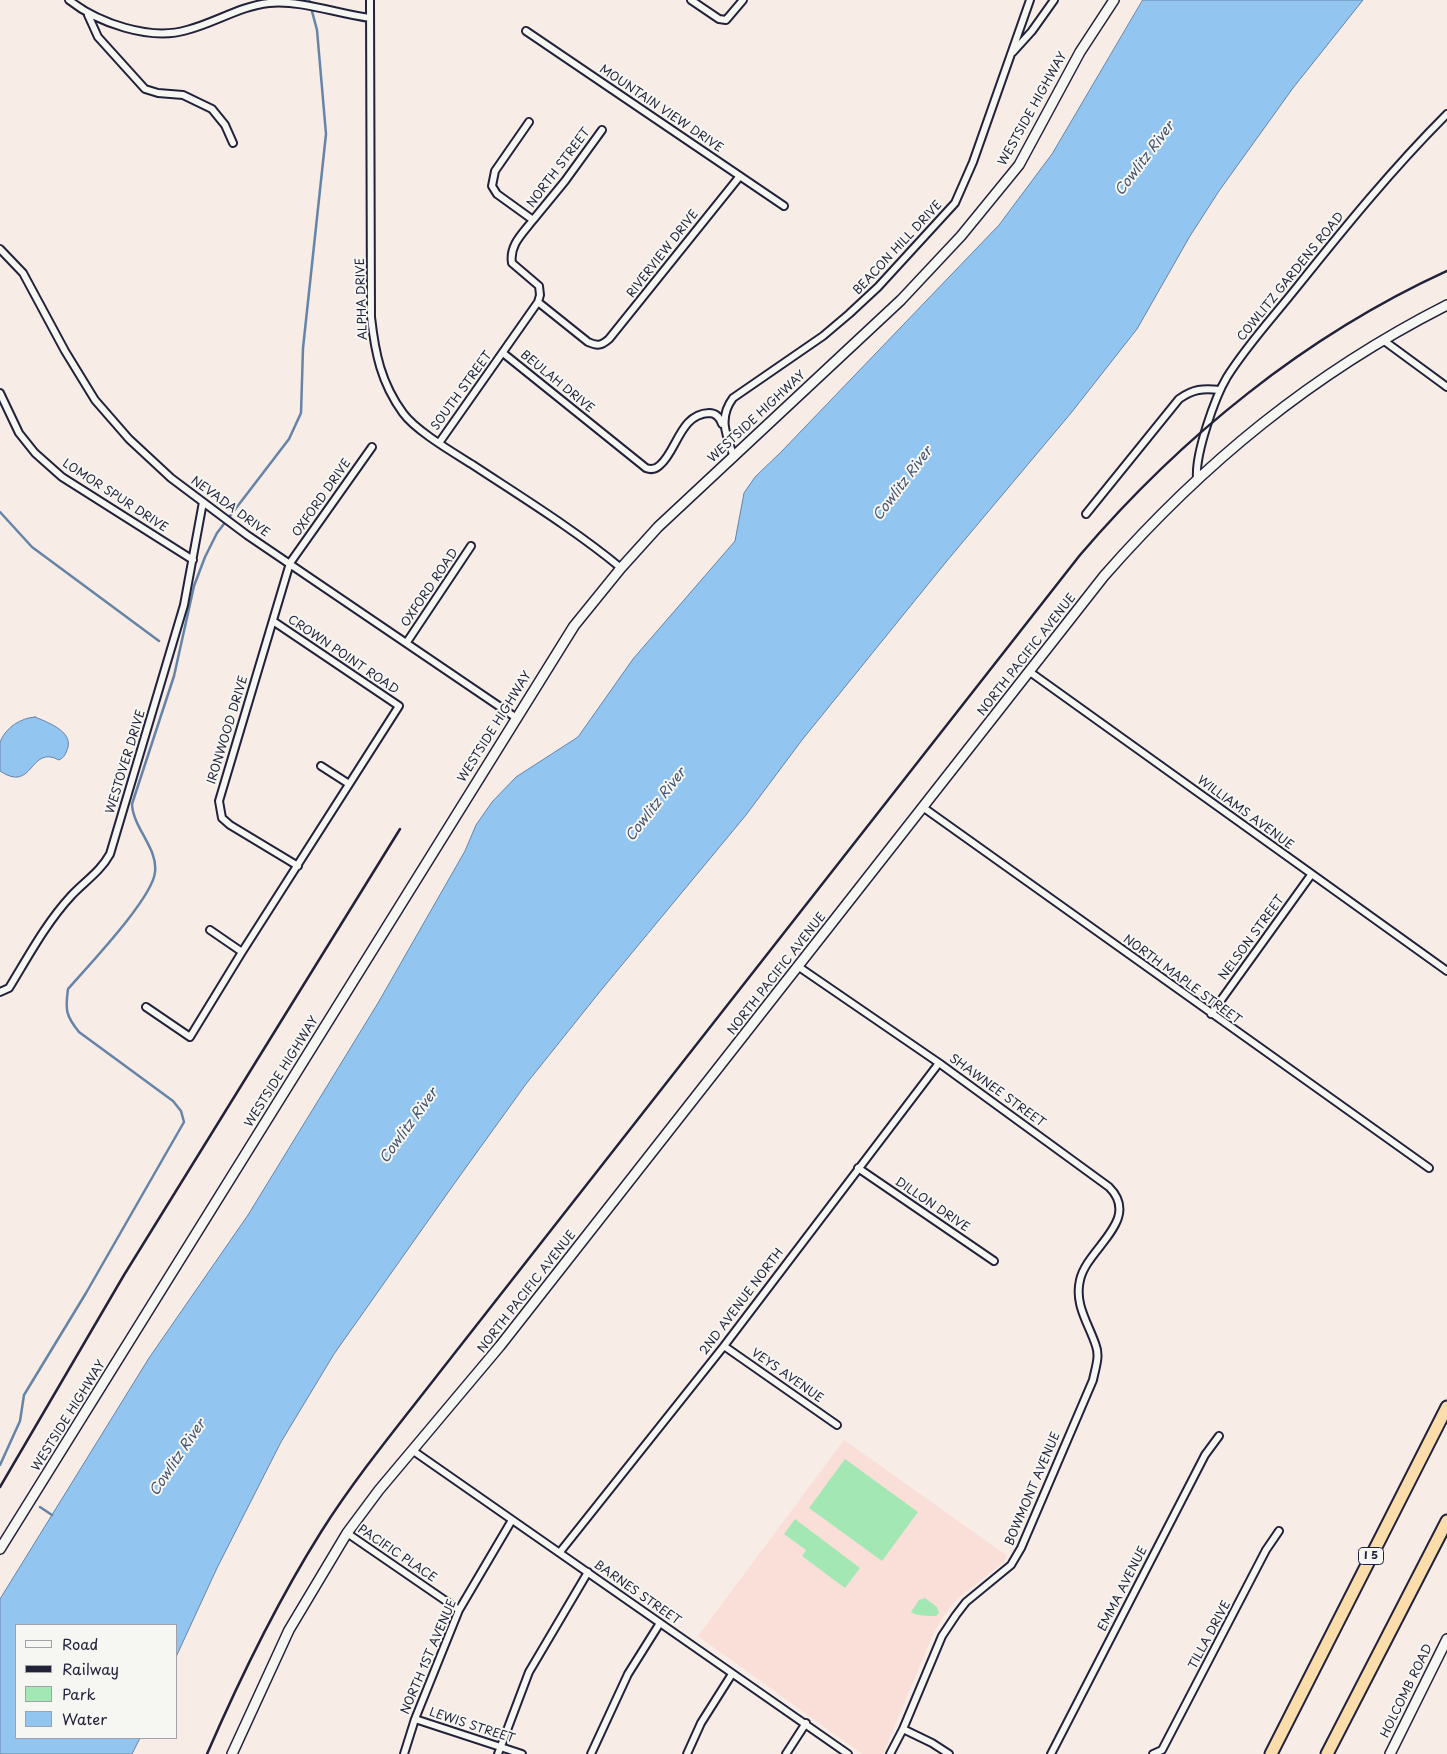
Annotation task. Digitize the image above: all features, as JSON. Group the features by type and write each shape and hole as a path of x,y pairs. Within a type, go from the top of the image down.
{"highway":[{"name":"I 5","path":"1271,1753 1447,1407"},
{"path":"1329,1754 1447,1521"}],"street":[{"path":"69,0 88,15 128,28 155,32 185,31 252,6 269,3 306,4 350,16 370,18"},
{"name":"ALPHA DRIVE","path":"370,0 371,317 377,361 384,384 404,416 439,443 591,545 621,568"},
{"path":"691,0 719,19 726,20 731,17 743,0"},
{"name":"BEACON HILL DRIVE","path":"723,425 726,409 737,394 823,336 849,314 878,287 942,219 964,187 1030,0"},
{"path":"1011,54 1032,32 1054,0"},
{"name":"WESTSIDE HIGHWAY","path":"0,1549 515,717 574,626 621,568 658,527 901,300 992,199 1019,166 1080,52 1114,0"},
{"path":"88,15 98,38 145,89 158,93 183,95 212,109 225,125 233,143"},
{"name":"MOUNTAIN VIEW DRIVE","path":"526,31 784,206"},
{"name":"COWLITZ GARDENS ROAD","path":"1197,478 1199,453 1220,390 1241,357 1390,175 1447,114"},
{"path":"529,122 495,171 492,186 497,194 533,220 516,241 510,255 512,263 539,286 540,295 538,302"},
{"name":"NORTH STREET","path":"533,220 565,181 602,130"},
{"name":"RIVERVIEW DRIVE","path":"538,302 588,342 596,346 602,345 609,340 740,176"},
{"name":"NEVADA DRIVE","path":"0,248 23,273 65,351 95,400 129,439 171,478 290,563 515,717"},
{"name":"BEULAH DRIVE","path":"538,302 503,353 646,468 653,469 660,466 678,436 694,418 704,414 713,414 718,417 723,425"},
{"name":"NORTH PACIFIC AVENUE","path":"232,1754 289,1630 347,1534 379,1490 500,1346 924,808 1104,576 1136,540 1197,478 1291,400 1382,340 1447,305"},
{"path":"1382,340 1447,387"},
{"name":"SOUTH STREET","path":"439,443 503,353"},
{"path":"1086,514 1179,399 1190,391 1204,388 1220,390"},
{"name":"LOMOR SPUR DRIVE","path":"0,393 19,433 35,453 62,477 194,560"},
{"path":"723,425 734,457"},
{"name":"OXFORD DRIVE","path":"290,563 372,446"},
{"name":"WESTOVER DRIVE","path":"0,992 9,988 63,907 104,866 110,854 184,605 194,560 203,502"},
{"name":"OXFORD ROAD","path":"407,642 471,546"},
{"name":"IRONWOOD DRIVE","path":"290,563 219,801 222,818 230,825 298,866"},
{"name":"CROWN POINT ROAD","path":"146,1006 190,1037 398,706 273,621"},
{"name":"WILLIAMS AVENUE","path":"1030,672 1447,971"},
{"path":"321,766 349,784"},
{"name":"NORTH MAPLE STREET","path":"924,808 1429,1168"},
{"name":"NELSON STREET","path":"1211,1014 1311,875"},
{"path":"210,930 242,952"},
{"name":"SHAWNEE STREET","path":"799,967 939,1063 1109,1188 1117,1196 1119,1216 1090,1260"},
{"name":"2ND AVENUE NORTH","path":"560,1552 724,1346 939,1063"},
{"name":"DILLON DRIVE","path":"858,1168 994,1260"},
{"name":"BOWMONT AVENUE","path":"890,1754 903,1729 942,1636 966,1602 1011,1565 1021,1548 1093,1380 1097,1361 1097,1346 1081,1308 1079,1292 1080,1278 1090,1260"},
{"name":"VEYS AVENUE","path":"724,1346 837,1425"},
{"name":"EMMA AVENUE","path":"1051,1754 1205,1455 1219,1436"},
{"name":"BARNES STREET","path":"412,1450 848,1754"},
{"name":"NORTH 1ST AVENUE","path":"404,1754 415,1719 459,1610 512,1520"},
{"name":"TILLA DRIVE","path":"1153,1754 1162,1750 1266,1550 1279,1532"},
{"name":"PACIFIC PLACE","path":"347,1534 459,1610"},
{"path":"498,1754 529,1672 588,1572"},
{"path":"591,1754 628,1674 660,1623"},
{"name":"HOLCOMB ROAD","path":"1390,1754 1447,1639"},
{"path":"687,1754 701,1723 732,1674"},
{"name":"LEWIS STREET","path":"415,1719 522,1754"},
{"path":"786,1754 806,1723"},
{"path":"903,1729 932,1743 949,1754"}],"shaded area":[{"path":"844,1440 1007,1556 1004,1562 957,1599 945,1614 933,1634 883,1754 862,1754 698,1636"}],"green space":[{"path":"845,1459 918,1512 882,1561 809,1508"},
{"path":"795,1519 860,1568 845,1588 802,1556 806,1550 784,1534"},
{"path":"925,1598 937,1607 939,1613 936,1616 919,1615 911,1612 919,1600"}],"water":[{"name":"Cowlitz River","path":"1143,0 1363,0 1293,88 1219,191 1190,236 1137,329 1071,413 946,562 802,740 746,815 526,1084 454,1184 334,1354 281,1442 217,1568 178,1653 178,1624 15,1624 15,1739 140,1739 132,1754 0,1754 0,1599 149,1358 248,1215 378,1003 465,851 476,825 492,802 516,777 578,737 633,659 735,541 744,493 755,477 999,225 1052,154"},
{"path":"35,717 58,728 66,736 68,747 65,755 59,760 49,757 42,758 19,777 0,771 0,742 6,732 24,719"}],"waterway":[{"path":"0,1465 20,1421 24,1395 86,1293 184,1122 181,1111 173,1101 79,1032 67,1012 67,996 68,989 132,915 151,884 155,872 155,863 149,846 136,821 132,804 174,676 194,586 217,533 289,439 301,413 303,348 326,134 317,30 309,0"},
{"path":"0,512 32,547 159,641"},
{"path":"40,1507 52,1515"}],"railway":[{"path":"207,1754 274,1613 321,1532 349,1490 1080,555 1160,470 1203,430 1248,393 1295,358 1344,326 1395,297 1447,271"},
{"path":"0,1487 124,1275 400,829"}]}
